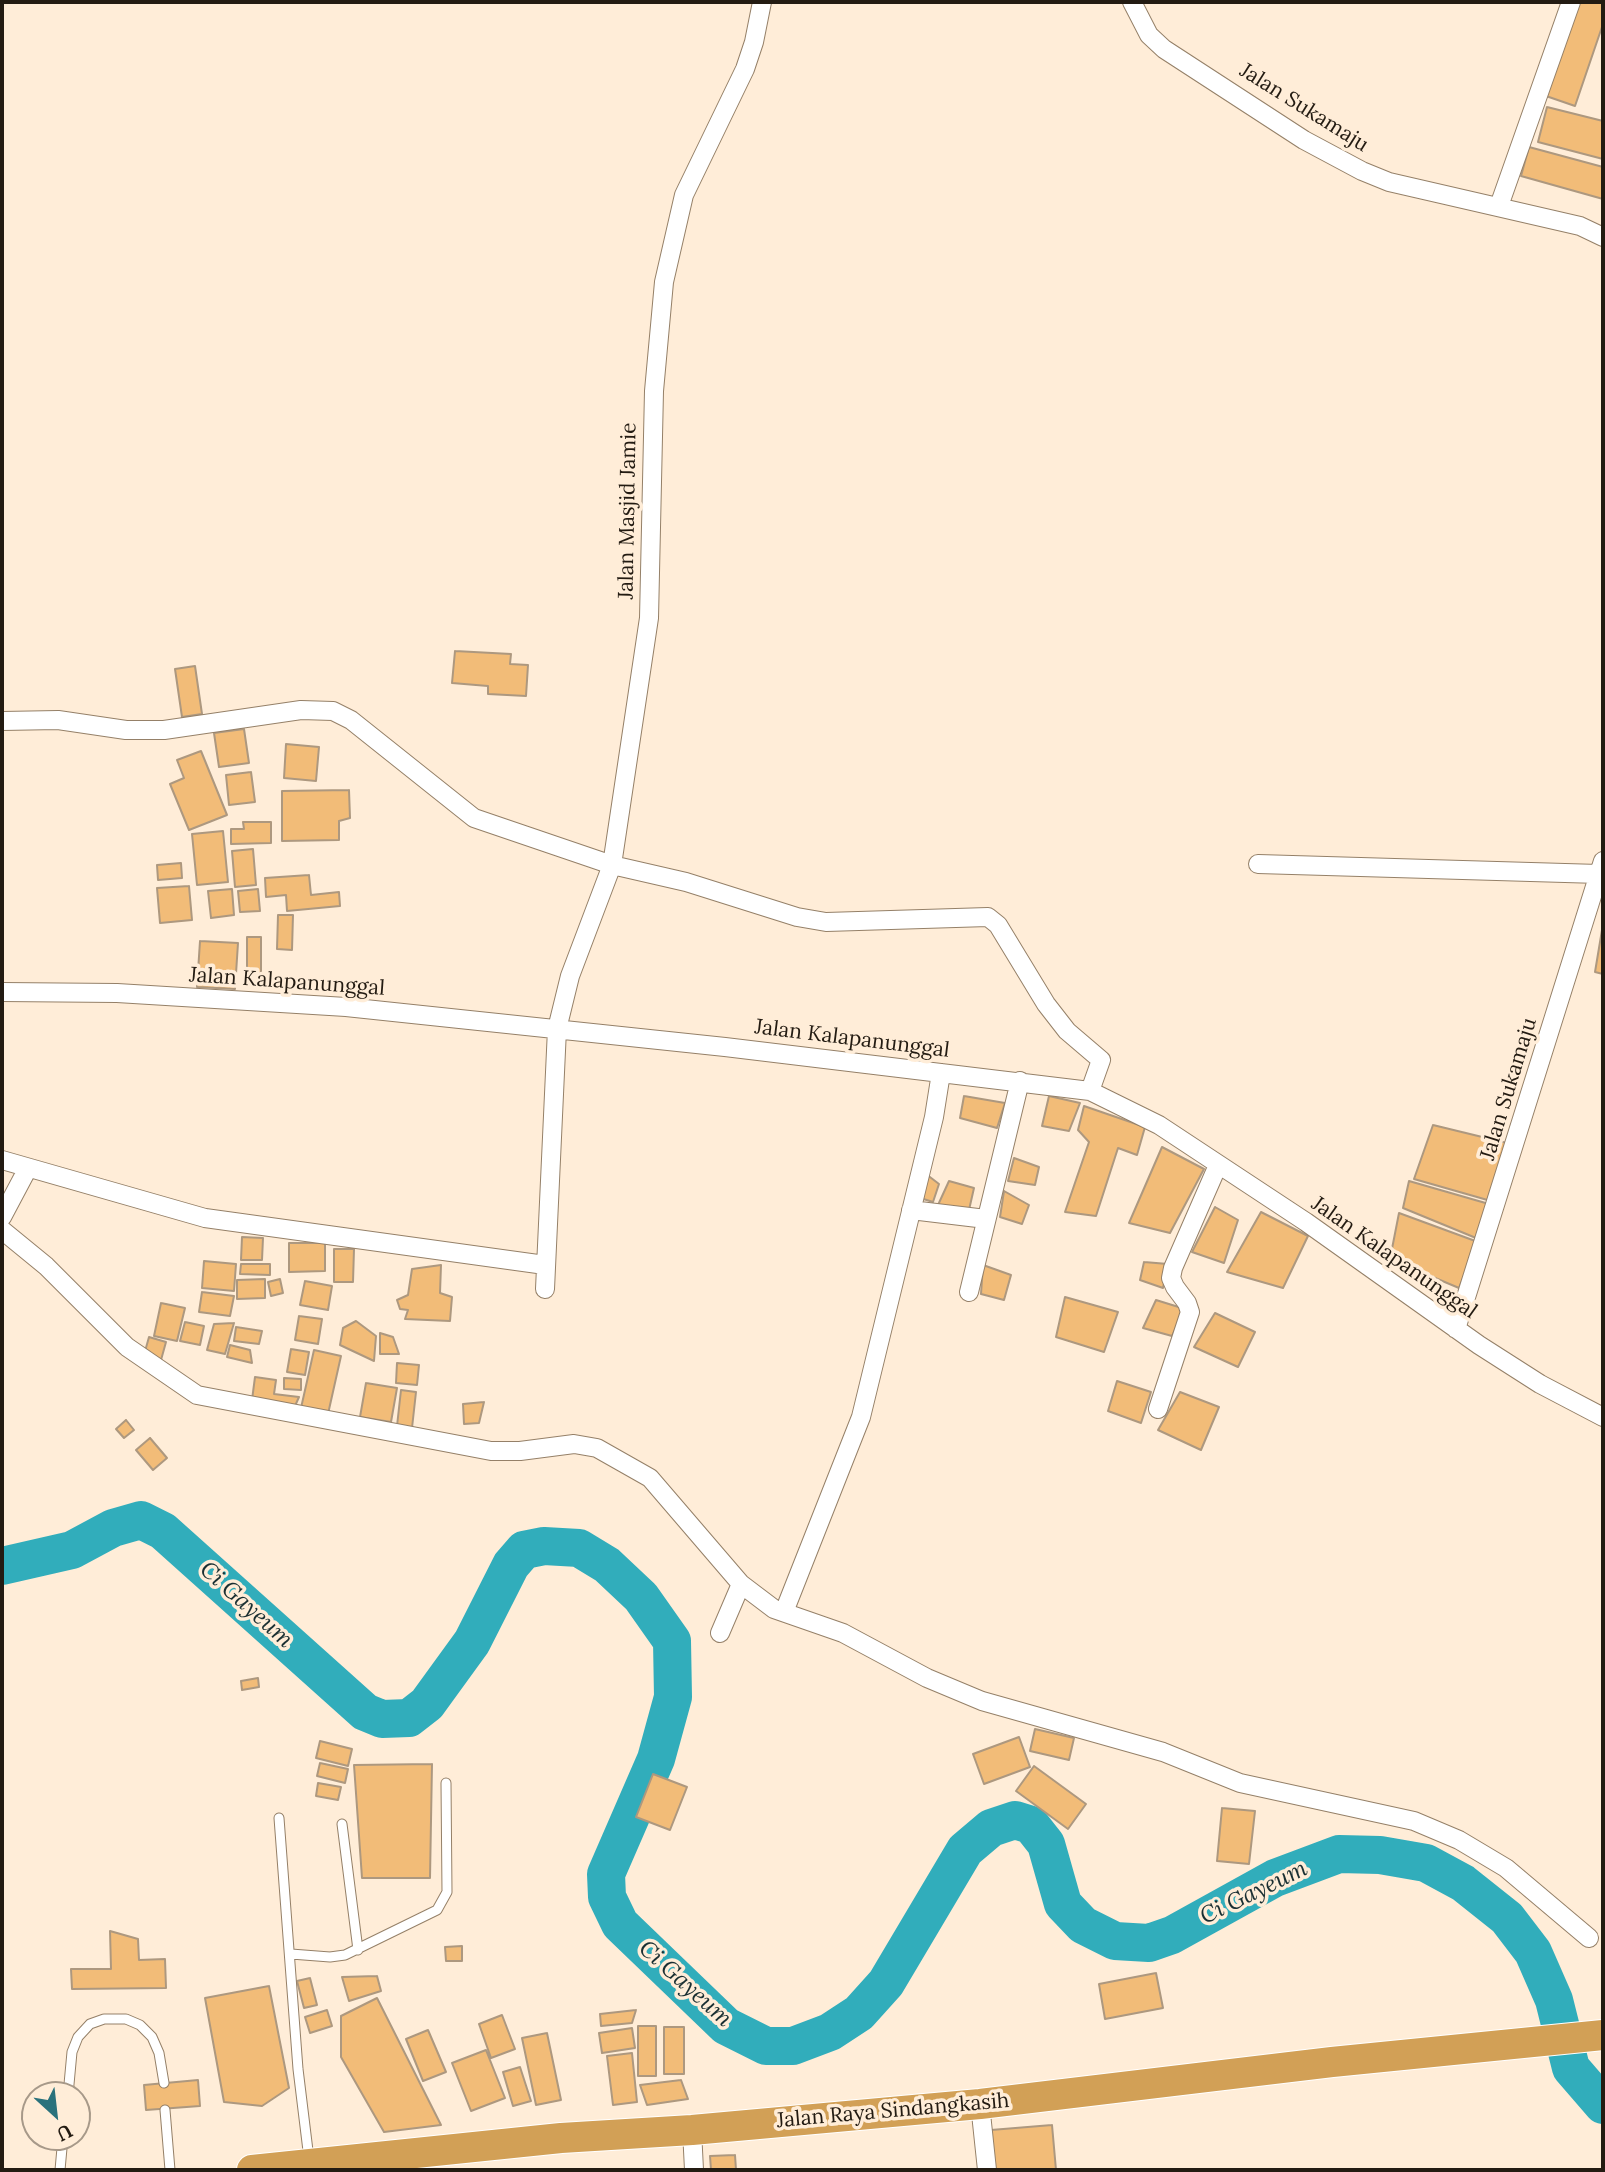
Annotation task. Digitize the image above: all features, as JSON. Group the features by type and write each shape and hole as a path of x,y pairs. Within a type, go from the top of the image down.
{"highway":[{"name":"Jalan Raya Sindangkasih","path":"252,2170 561,2138 692,2130 980,2104 1332,2062 1595,2036"}],"street":[{"name":"Jalan Masjid Jamie","path":"545,1289 557,1029 570,976 612,864 649,618 654,391 664,282 684,195 745,69 762,2"},
{"name":"Jalan Sukamaju","path":"1132,2 1149,35 1164,49 1325,152 1389,182 1580,226 1603,237"},
{"path":"1499,206 1571,2"},
{"path":"2,721 58,720 126,730 164,730 301,710 333,711 351,720 474,818 612,864 685,882 797,917 826,922 988,917 998,925 1046,1004 1100,1066 1090,1091"},
{"path":"1258,864 1601,868"},
{"name":"Jalan Sukamaju","path":"1456,1329 1601,868"},
{"name":"Jalan Kalapanunggal","path":"2,992 220,999 346,1007 1090,1091 1159,1125 1306,1222 1456,1329 1540,1384 1603,1417"},
{"path":"784,1612 861,1416 934,1117 941,1073"},
{"path":"969,1292 1020,1081"},
{"path":"2,1160 205,1218 545,1265"},
{"path":"1158,1409 1190,1312 1171,1278 1173,1268 1218,1165"},
{"path":"2,1217 28,1168"},
{"path":"911,1210 986,1219"},
{"path":"2,1230 46,1266 127,1348 197,1395 491,1451 520,1451 574,1444 597,1448 633,1466 658,1485 741,1584 766,1605 843,1633 927,1678 982,1701 1163,1752 1240,1783 1425,1826 1460,1840 1506,1868 1589,1938"},
{"path":"720,1633 741,1584"},
{"path":"980,2104 987,2170"},
{"path":"692,2130 694,2170"}],"lane":[{"path":"291,1954 330,1957 358,1950 437,1910 447,1892 446,1783"},
{"path":"279,1818 298,2069 310,2164"},
{"path":"342,1824 358,1950"},
{"path":"69,2081 72,2052 78,2037 90,2024 104,2018 126,2019 140,2025 152,2037 159,2053 164,2083"},
{"path":"165,2110 170,2170"},
{"path":"60,2170 62,2151"}],"building":[{"path":"1579,2 1603,2 1603,24 1575,106 1546,96"},
{"path":"1547,107 1603,121 1603,159 1538,142"},
{"path":"1529,147 1603,167 1603,199 1521,176"},
{"path":"455,651 511,654 510,664 528,665 526,696 488,694 488,686 452,683"},
{"path":"195,666 202,714 182,717 175,669"},
{"path":"244,729 249,763 219,767 214,733"},
{"path":"286,744 319,747 316,781 284,778"},
{"path":"201,751 227,815 189,830 170,784 184,778 177,760"},
{"path":"251,772 255,802 229,805 226,775"},
{"path":"349,790 350,818 339,821 339,840 282,841 282,791"},
{"path":"243,822 271,822 271,843 231,844 231,829 244,829"},
{"path":"223,831 228,882 197,885 192,834"},
{"path":"253,849 256,885 235,887 232,851"},
{"path":"181,863 182,878 158,880 157,865"},
{"path":"309,875 311,895 339,892 340,906 287,911 286,895 266,897 265,878"},
{"path":"189,886 192,920 160,923 157,888"},
{"path":"232,889 234,915 211,918 208,891"},
{"path":"258,889 260,911 240,912 238,891"},
{"path":"278,915 293,915 292,950 277,949"},
{"path":"1603,924 1603,974 1595,972"},
{"path":"247,937 261,937 261,973 247,973"},
{"path":"200,941 238,943 235,989 197,987"},
{"path":"964,1096 1005,1103 997,1128 960,1118"},
{"path":"1049,1096 1080,1103 1069,1131 1042,1126"},
{"path":"1084,1106 1145,1127 1137,1155 1118,1148 1096,1216 1065,1212 1089,1142 1078,1130"},
{"path":"1433,1125 1511,1144 1491,1201 1414,1179"},
{"path":"1162,1147 1204,1169 1170,1233 1129,1223"},
{"path":"1014,1158 1039,1167 1035,1185 1008,1181"},
{"path":"926,1174 939,1184 933,1202 917,1197"},
{"path":"949,1181 974,1188 969,1210 938,1205"},
{"path":"1409,1181 1489,1204 1476,1238 1403,1208"},
{"path":"1004,1191 1029,1205 1022,1224 1000,1217"},
{"path":"1215,1207 1238,1220 1224,1263 1192,1252"},
{"path":"1261,1212 1308,1236 1283,1288 1227,1272"},
{"path":"1399,1213 1478,1242 1459,1288 1390,1259"},
{"path":"242,1237 263,1238 262,1260 241,1260"},
{"path":"289,1243 325,1243 325,1271 289,1272"},
{"path":"334,1249 354,1249 353,1282 334,1282"},
{"path":"204,1261 236,1264 234,1291 202,1288"},
{"path":"1144,1262 1168,1264 1163,1288 1140,1280"},
{"path":"241,1264 270,1264 270,1275 240,1274"},
{"path":"441,1265 440,1293 452,1297 450,1321 405,1319 408,1310 400,1309 397,1300 408,1295 412,1269"},
{"path":"983,1265 1011,1275 1004,1300 981,1294"},
{"path":"265,1279 265,1298 237,1299 237,1280"},
{"path":"280,1279 283,1293 271,1296 268,1282"},
{"path":"305,1281 332,1286 328,1310 300,1305"},
{"path":"202,1292 234,1296 230,1316 199,1312"},
{"path":"1065,1297 1118,1312 1104,1352 1056,1337"},
{"path":"1156,1300 1185,1309 1172,1336 1143,1328"},
{"path":"161,1303 185,1308 177,1341 154,1336"},
{"path":"1215,1313 1255,1332 1238,1367 1194,1347"},
{"path":"299,1316 322,1319 318,1344 295,1340"},
{"path":"356,1321 376,1336 374,1361 340,1345 343,1328"},
{"path":"185,1322 204,1326 200,1345 180,1341"},
{"path":"234,1323 225,1354 207,1350 214,1324"},
{"path":"236,1327 262,1331 259,1344 234,1341"},
{"path":"380,1333 393,1337 399,1354 380,1354"},
{"path":"149,1337 166,1342 161,1360 144,1355"},
{"path":"230,1345 250,1350 252,1363 227,1357"},
{"path":"291,1349 309,1352 305,1375 287,1372"},
{"path":"314,1350 341,1356 328,1414 301,1408"},
{"path":"397,1363 419,1365 417,1385 396,1383"},
{"path":"255,1377 276,1380 274,1394 299,1397 295,1406 252,1400"},
{"path":"284,1378 301,1379 301,1390 284,1389"},
{"path":"1117,1381 1151,1392 1141,1423 1108,1411"},
{"path":"366,1383 397,1388 391,1422 360,1417"},
{"path":"401,1390 416,1392 412,1428 397,1426"},
{"path":"1180,1392 1219,1407 1201,1450 1158,1430"},
{"path":"484,1402 479,1423 464,1424 463,1404"},
{"path":"126,1420 134,1430 124,1438 116,1429"},
{"path":"150,1438 167,1458 153,1470 136,1450"},
{"path":"258,1678 259,1687 242,1690 241,1681"},
{"path":"1035,1729 1074,1738 1069,1760 1030,1751"},
{"path":"1019,1737 1030,1767 984,1784 973,1754"},
{"path":"320,1741 352,1749 348,1766 316,1758"},
{"path":"320,1763 348,1769 345,1783 317,1776"},
{"path":"432,1764 430,1878 362,1878 354,1765"},
{"path":"1034,1766 1086,1804 1068,1829 1016,1791"},
{"path":"653,1774 687,1787 670,1830 636,1817"},
{"path":"318,1783 341,1787 338,1800 316,1796"},
{"path":"1222,1808 1255,1811 1249,1864 1217,1861"},
{"path":"110,1931 138,1939 139,1960 165,1959 166,1988 72,1989 71,1969 111,1969"},
{"path":"462,1946 462,1961 446,1961 445,1947"},
{"path":"1156,1973 1163,2008 1105,2019 1099,1984"},
{"path":"377,1976 381,1991 349,2001 342,1977"},
{"path":"310,1978 317,2005 304,2008 297,1981"},
{"path":"269,1986 289,2088 262,2106 224,2102 205,1998"},
{"path":"377,1998 441,2125 384,2132 341,2057 341,2016"},
{"path":"327,2010 332,2026 310,2033 305,2017"},
{"path":"636,2010 632,2023 601,2026 600,2014"},
{"path":"502,2015 515,2049 491,2058 479,2024"},
{"path":"638,2026 656,2026 656,2076 638,2076"},
{"path":"664,2027 684,2027 684,2074 664,2074"},
{"path":"632,2028 635,2048 602,2053 599,2033"},
{"path":"428,2030 446,2072 423,2081 406,2039"},
{"path":"547,2033 561,2100 536,2105 522,2038"},
{"path":"486,2050 505,2098 471,2111 452,2063"},
{"path":"632,2053 637,2102 613,2105 607,2056"},
{"path":"520,2067 531,2101 513,2106 503,2072"},
{"path":"198,2080 200,2106 146,2110 144,2085"},
{"path":"681,2080 688,2099 647,2105 640,2085"},
{"path":"1052,2125 1056,2170 994,2170 991,2130"},
{"path":"735,2155 736,2170 711,2170 710,2156"}],"waterway":[{"name":"Ci Gayeum","path":"2,1566 72,1550 113,1528 141,1520 163,1531 365,1712 382,1719 409,1718 427,1704 472,1642 511,1565 524,1550 544,1546 579,1548 607,1565 641,1597 672,1641 673,1697 656,1759 606,1874 607,1897 620,1924 726,2026 766,2046 793,2046 830,2032 859,2013 886,1983 965,1850 991,1828 1015,1820 1031,1825 1046,1844 1063,1904 1083,1925 1115,1941 1149,1943 1172,1935 1275,1878 1339,1854 1380,1855 1426,1863 1463,1883 1507,1918 1533,1952 1554,2000 1571,2068 1603,2105"}]}
